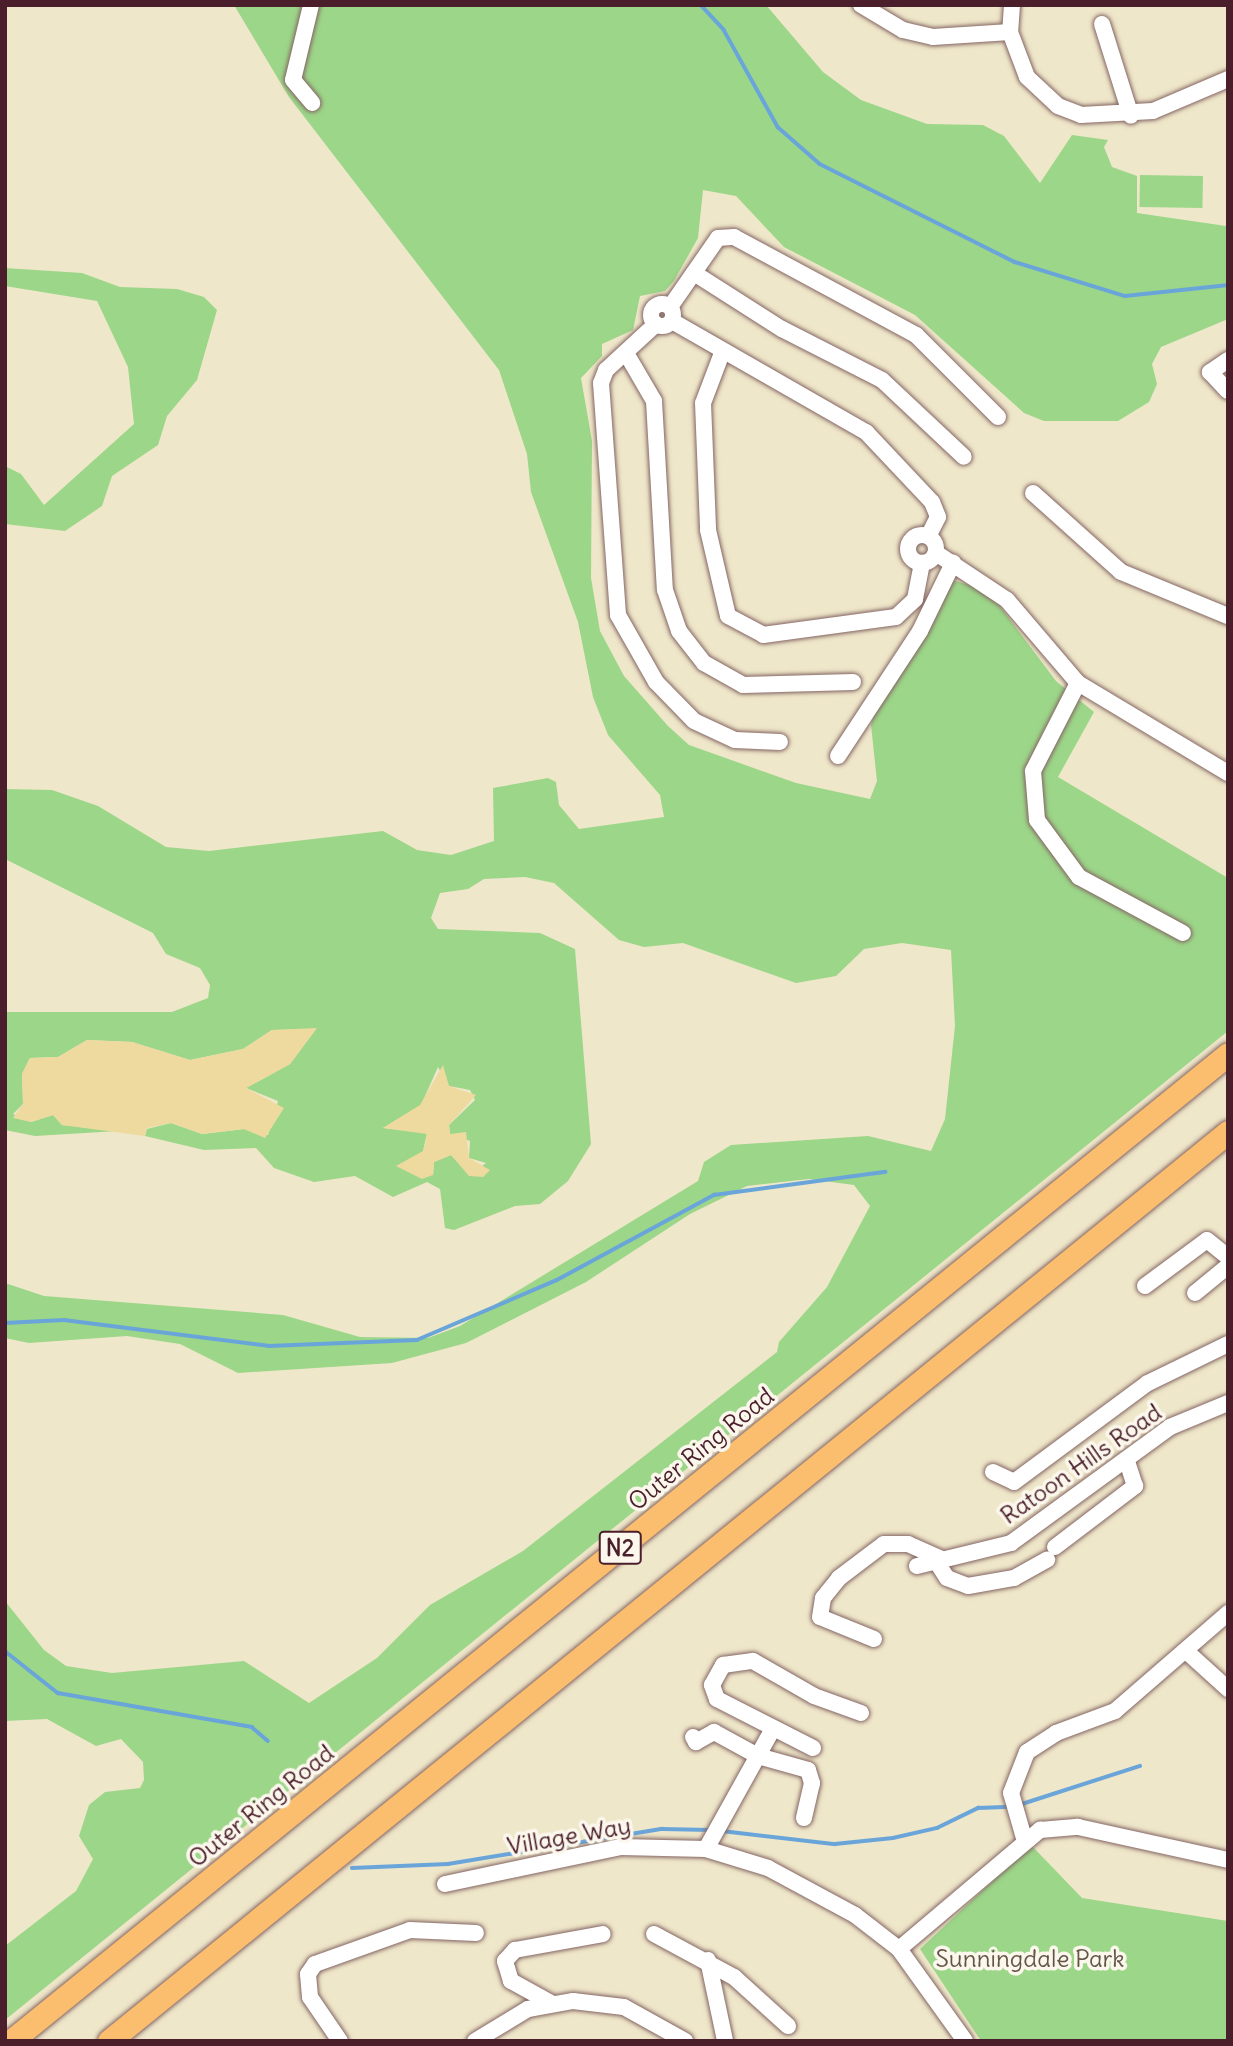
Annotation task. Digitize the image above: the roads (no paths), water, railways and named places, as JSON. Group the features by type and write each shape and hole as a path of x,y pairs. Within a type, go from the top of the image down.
{"highway":[{"name":"Outer Ring Road","path":"11,2041 1228,1054"},
{"name":"N2","path":"109,2041 1228,1132"}],"street":[{"path":"311,5 293,80 312,103"},
{"path":"861,5 903,30 933,37 1010,32"},
{"path":"1012,5 1010,32 1027,77 1058,106 1087,116 1130,116 1228,79"},
{"path":"1102,24 1130,116"},
{"path":"780,742 735,740 694,720 656,682 618,615 601,383 626,353 666,317 718,238 734,237 916,335 998,417"},
{"path":"694,273 750,311 883,380 964,457"},
{"path":"666,317 722,353 866,432 932,502 938,517 929,536 929,558 915,599 895,617 763,635 728,617 708,530 703,403 722,353"},
{"path":"626,353 654,401 661,554 679,631 704,663 743,685 853,682"},
{"path":"1228,360 1210,372 1228,391"},
{"path":"1033,493 1121,572 1228,616"},
{"path":"929,536 917,536 908,547 912,559 929,558 953,563 1007,600 1078,683 1227,773"},
{"path":"838,756 920,631 953,563"},
{"path":"1078,683 1033,771 1037,820 1079,877 1183,933"},
{"path":"1145,1286 1207,1240 1228,1257"},
{"path":"1195,1293 1228,1266"},
{"path":"993,1472 1014,1482 1147,1383 1228,1344"},
{"name":"Ratoon Hills Road","path":"917,1566 1011,1543 1170,1427 1228,1403"},
{"path":"874,1639 820,1617 822,1598 839,1578 884,1544 908,1544 940,1560 947,1578 968,1586 1014,1578 1051,1554 1135,1486 1126,1459"},
{"path":"1024,1838 1012,1793 1027,1752 1056,1732 1115,1711 1228,1613"},
{"path":"1186,1651 1228,1689"},
{"path":"813,1748 771,1732 717,1699 712,1685 723,1665 753,1661 814,1696 860,1713"},
{"path":"693,1737 696,1742 714,1732 758,1756 808,1770 813,1783 804,1818"},
{"path":"706,1849 771,1732"},
{"path":"899,1949 1024,1838 1078,1827 1228,1860"},
{"name":"Village Way","path":"444,1884 621,1847 706,1849 806,1886 899,1949 965,2041"},
{"path":"340,2041 310,1997 309,1974 315,1964 410,1930 476,1933"},
{"path":"551,2003 511,1981 505,1961 515,1950 603,1934"},
{"path":"654,1934 708,1960 788,2025"},
{"path":"708,1960 725,2041"},
{"path":"475,2041 509,2017 551,2003 624,2007 685,2041"}],"waterway":[{"path":"701,5 724,30 778,127 820,164 1015,262 1125,296 1228,285"},
{"path":"5,1323 64,1320 269,1346 417,1340 557,1280 714,1195 885,1172"},
{"path":"5,1651 58,1693 252,1727 268,1741"},
{"path":"1019,1805 1140,1766"},
{"path":"722,1831 835,1844 893,1838 937,1828 978,1808 1011,1807"},
{"path":"352,1868 448,1864 662,1829 710,1830"}],"park label":[{"name":"Sunningdale Park","path":"1030,1959"}]}
